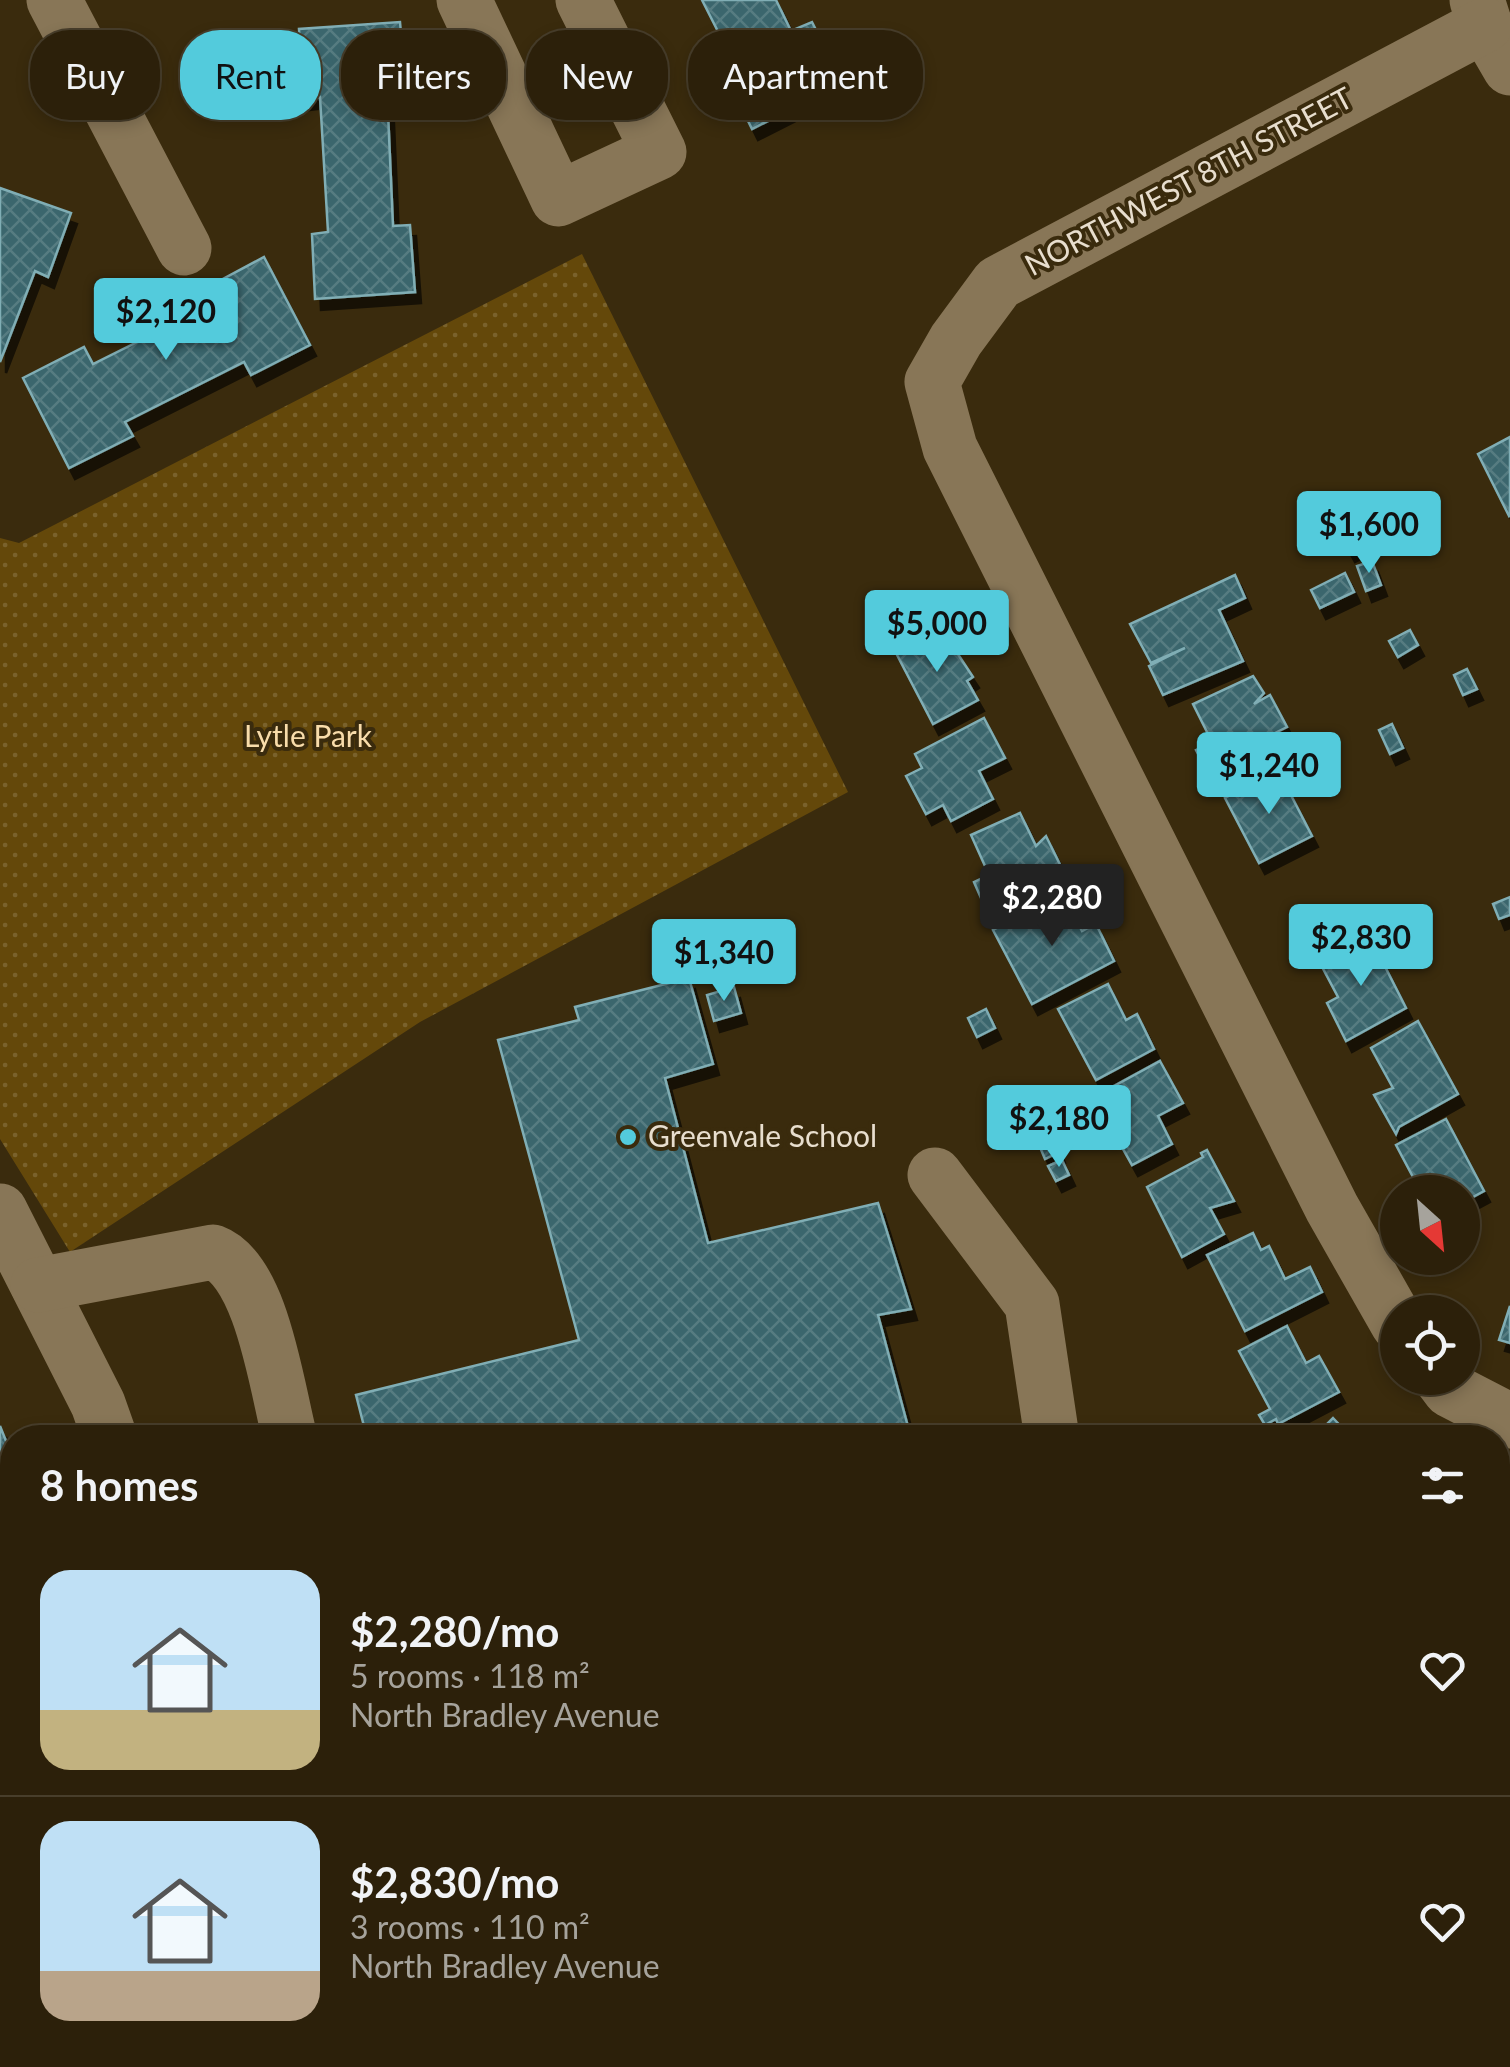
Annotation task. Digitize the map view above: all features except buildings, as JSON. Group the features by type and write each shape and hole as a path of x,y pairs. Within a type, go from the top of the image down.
{"street":[{"path":"54,0 184,248"},
{"path":"464,0 558,199 659,152 582,0"},
{"name":"NORTHWEST 8TH STREET","path":"1382,1295 1332,1208 959,466 932,382 956,340 998,283 1491,31"},
{"path":"935,1175 1032,1304 1050,1425"},
{"path":"0,1211 105,1425"},
{"path":"38,1286 213,1252 229,1258 251,1291 287,1425"},
{"path":"1460,1395 1510,1420"}],"green space":[{"name":"Lytle Park","path":"582,254 848,792 420,1022 70,1252 0,1139 0,538 19,543"}],"place":[{"name":"Greenvale School","path":"628,1137"}]}
